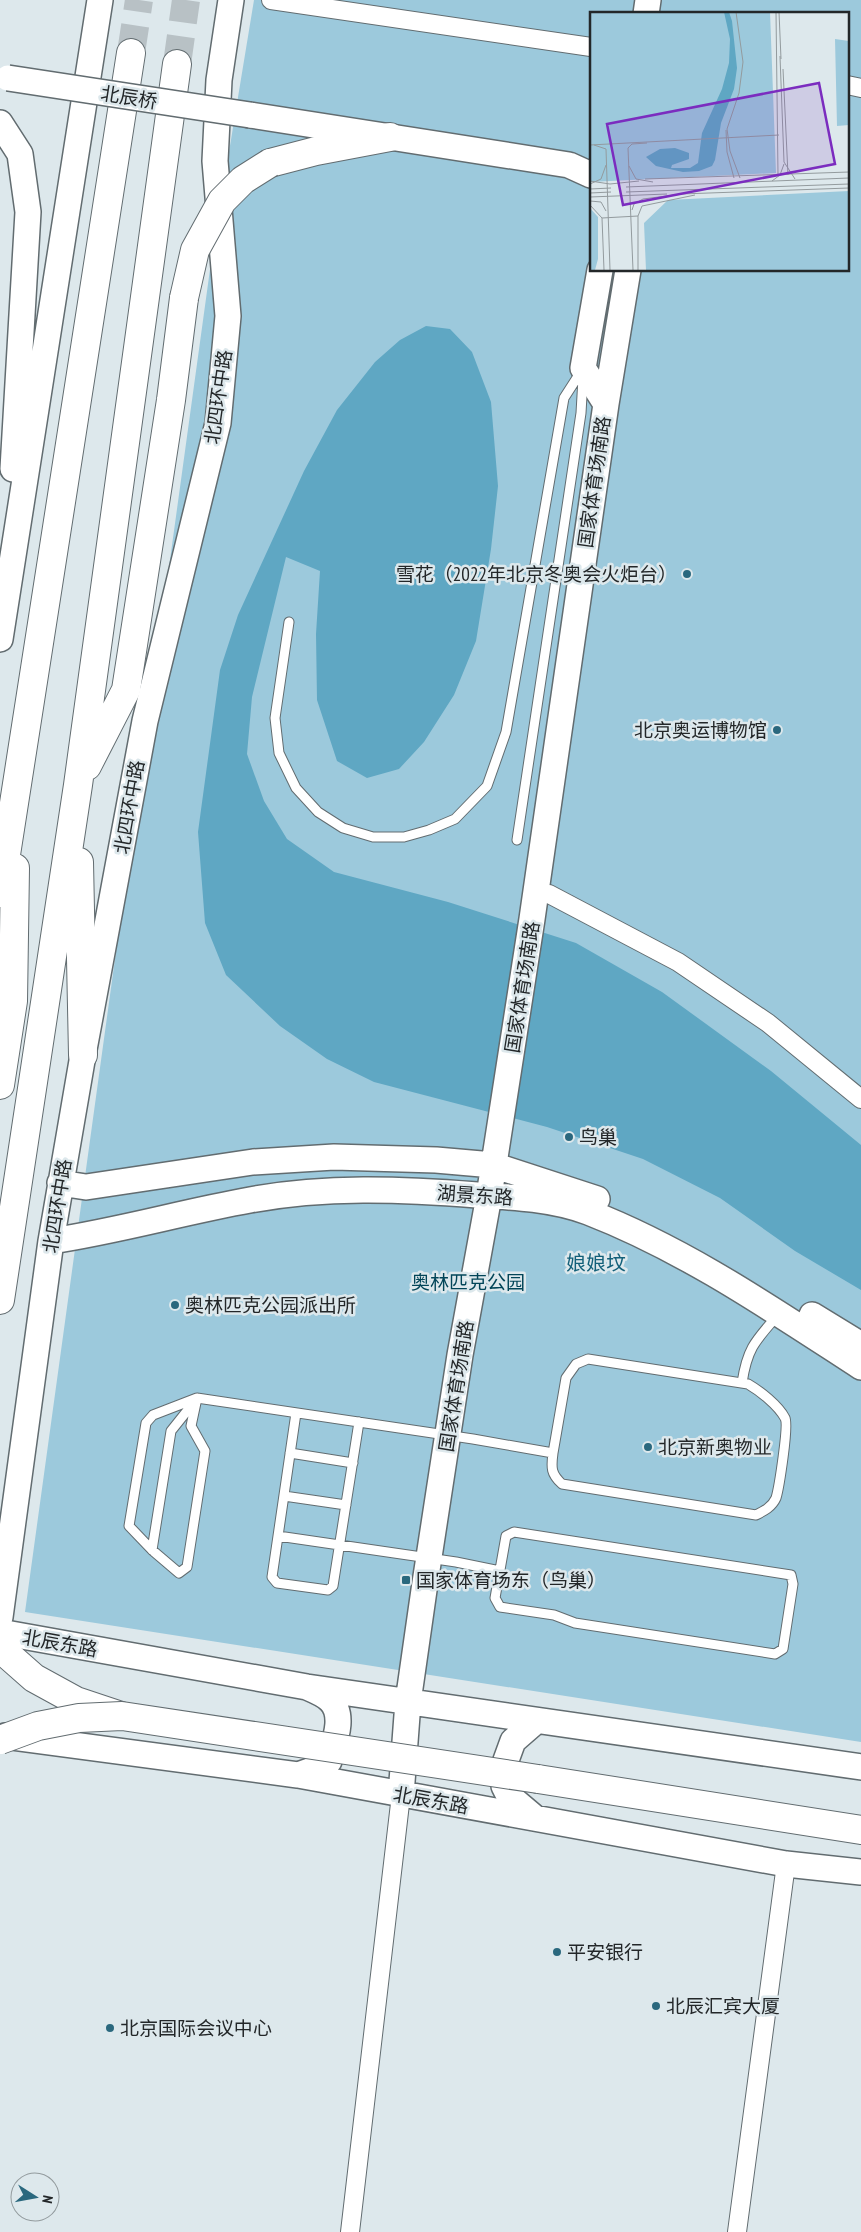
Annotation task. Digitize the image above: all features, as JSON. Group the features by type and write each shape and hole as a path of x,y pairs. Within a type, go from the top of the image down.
{"highway":[{"path":"0,893 131,53"},
{"path":"0,1300 78,785 177,64"},
{"path":"83,1055 78,785 126,690 171,400 184,298 195,250 222,201 243,180 270,163 316,151 390,137"},
{"path":"0,1085 13,1001 16,797"},
{"path":"0,1648 34,1678 76,1701 122,1716 861,1830"},
{"path":"0,1740 38,1726 79,1718 122,1716"}],"street":[{"path":"2,627 100,0"},
{"name":"北四环中路","path":"0,1617 51,1241 83,1055 145,721 189,535 218,424 228,316 215,161 219,80 231,0"},
{"path":"272,0 590,47"},
{"name":"北辰桥","path":"4,78 569,165 590,176"},
{"path":"848,85 861,88"},
{"path":"0,123 20,154 28,212 2,627"},
{"path":"600,271 583,368 606,404"},
{"name":"国家体育场南路","path":"401,1795 408,1702 460,1355 489,1196 532,919 606,404 628,271"},
{"path":"549,894 678,962 768,1022 861,1099"},
{"name":"湖景东路","path":"60,1183 86,1187 254,1162 334,1157 436,1160 493,1165 603,1201 653,1224 743,1274 861,1345"},
{"name":"湖景东路","path":"51,1241 251,1200 337,1189 431,1191 511,1196 567,1206 587,1212 651,1240 743,1290 861,1367"},
{"name":"北辰东路","path":"0,1632 308,1687 861,1767"},
{"path":"298,1775 315,1770 329,1761 336,1738 338,1715 331,1700 308,1687"},
{"path":"536,1721 514,1741 505,1763 504,1786 509,1796 537,1819"},
{"name":"北辰东路","path":"0,1735 298,1775 786,1864 861,1872"},
{"path":"350,2232 401,1795"},
{"path":"737,2232 786,1864"}],"lane":[{"path":"289,622 276,718 279,753 296,788 318,812 330,820 343,828 373,837 404,837 429,830 455,819 487,786 506,732 564,398 583,368"},
{"path":"517,840 580,423 583,368"},
{"path":"742,1383 745,1360 755,1340 779,1314"},
{"path":"588,1359 742,1383 761,1391 786,1418 787,1432 776,1499 767,1510 756,1515 562,1484 553,1476 551,1468 553,1453 566,1378 576,1364 588,1359"},
{"path":"197,1398 191,1426 205,1451 187,1567 179,1573 152,1550 129,1526 146,1423 153,1415 197,1398 553,1453"},
{"path":"152,1550 170,1431 197,1398"},
{"path":"296,1413 272,1577 276,1583 328,1590 333,1586 359,1422"},
{"path":"290,1453 352,1463"},
{"path":"284,1496 346,1505"},
{"path":"514,1532 791,1575 793,1584 783,1649 775,1654 575,1623 554,1616 500,1607 495,1598 500,1570 506,1536 514,1532"},
{"path":"278,1536 500,1570"}],"green space":[{"name":"奥林匹克公园","path":"254,0 861,0 861,1742 25,1612 212,255"}],"shaded area":[{"path":"426,326 450,329 472,352 491,402 498,486 491,549 476,641 454,695 424,742 399,769 367,778 337,761 317,700 316,634 320,571 286,557 252,697 247,754 264,801 287,839 334,872 448,902 576,943 662,992 771,1071 861,1145 861,1290 795,1251 720,1198 643,1159 547,1127 374,1082 327,1059 280,1026 226,975 205,923 198,832 220,670 238,615 304,471 337,410 375,362 400,340"}],"tunnel":[{"path":"131,53 139,0"},
{"path":"177,64 186,0"}],"place":[{"name":"雪花（2022年北京冬奥会火炬台）","path":"687,574"},
{"name":"北京奥运博物馆","path":"777,730"},
{"name":"鸟巢","path":"569,1137"},
{"name":"奥林匹克公园派出所","path":"175,1305"},
{"name":"北京新奥物业","path":"648,1447"},
{"name":"国家体育场东（鸟巢）","path":"406,1580"},
{"name":"平安银行","path":"557,1952"},
{"name":"北辰汇宾大厦","path":"656,2006"},
{"name":"北京国际会议中心","path":"110,2028"}],"district":[{"name":"娘娘坟","path":"596,1263"}]}
